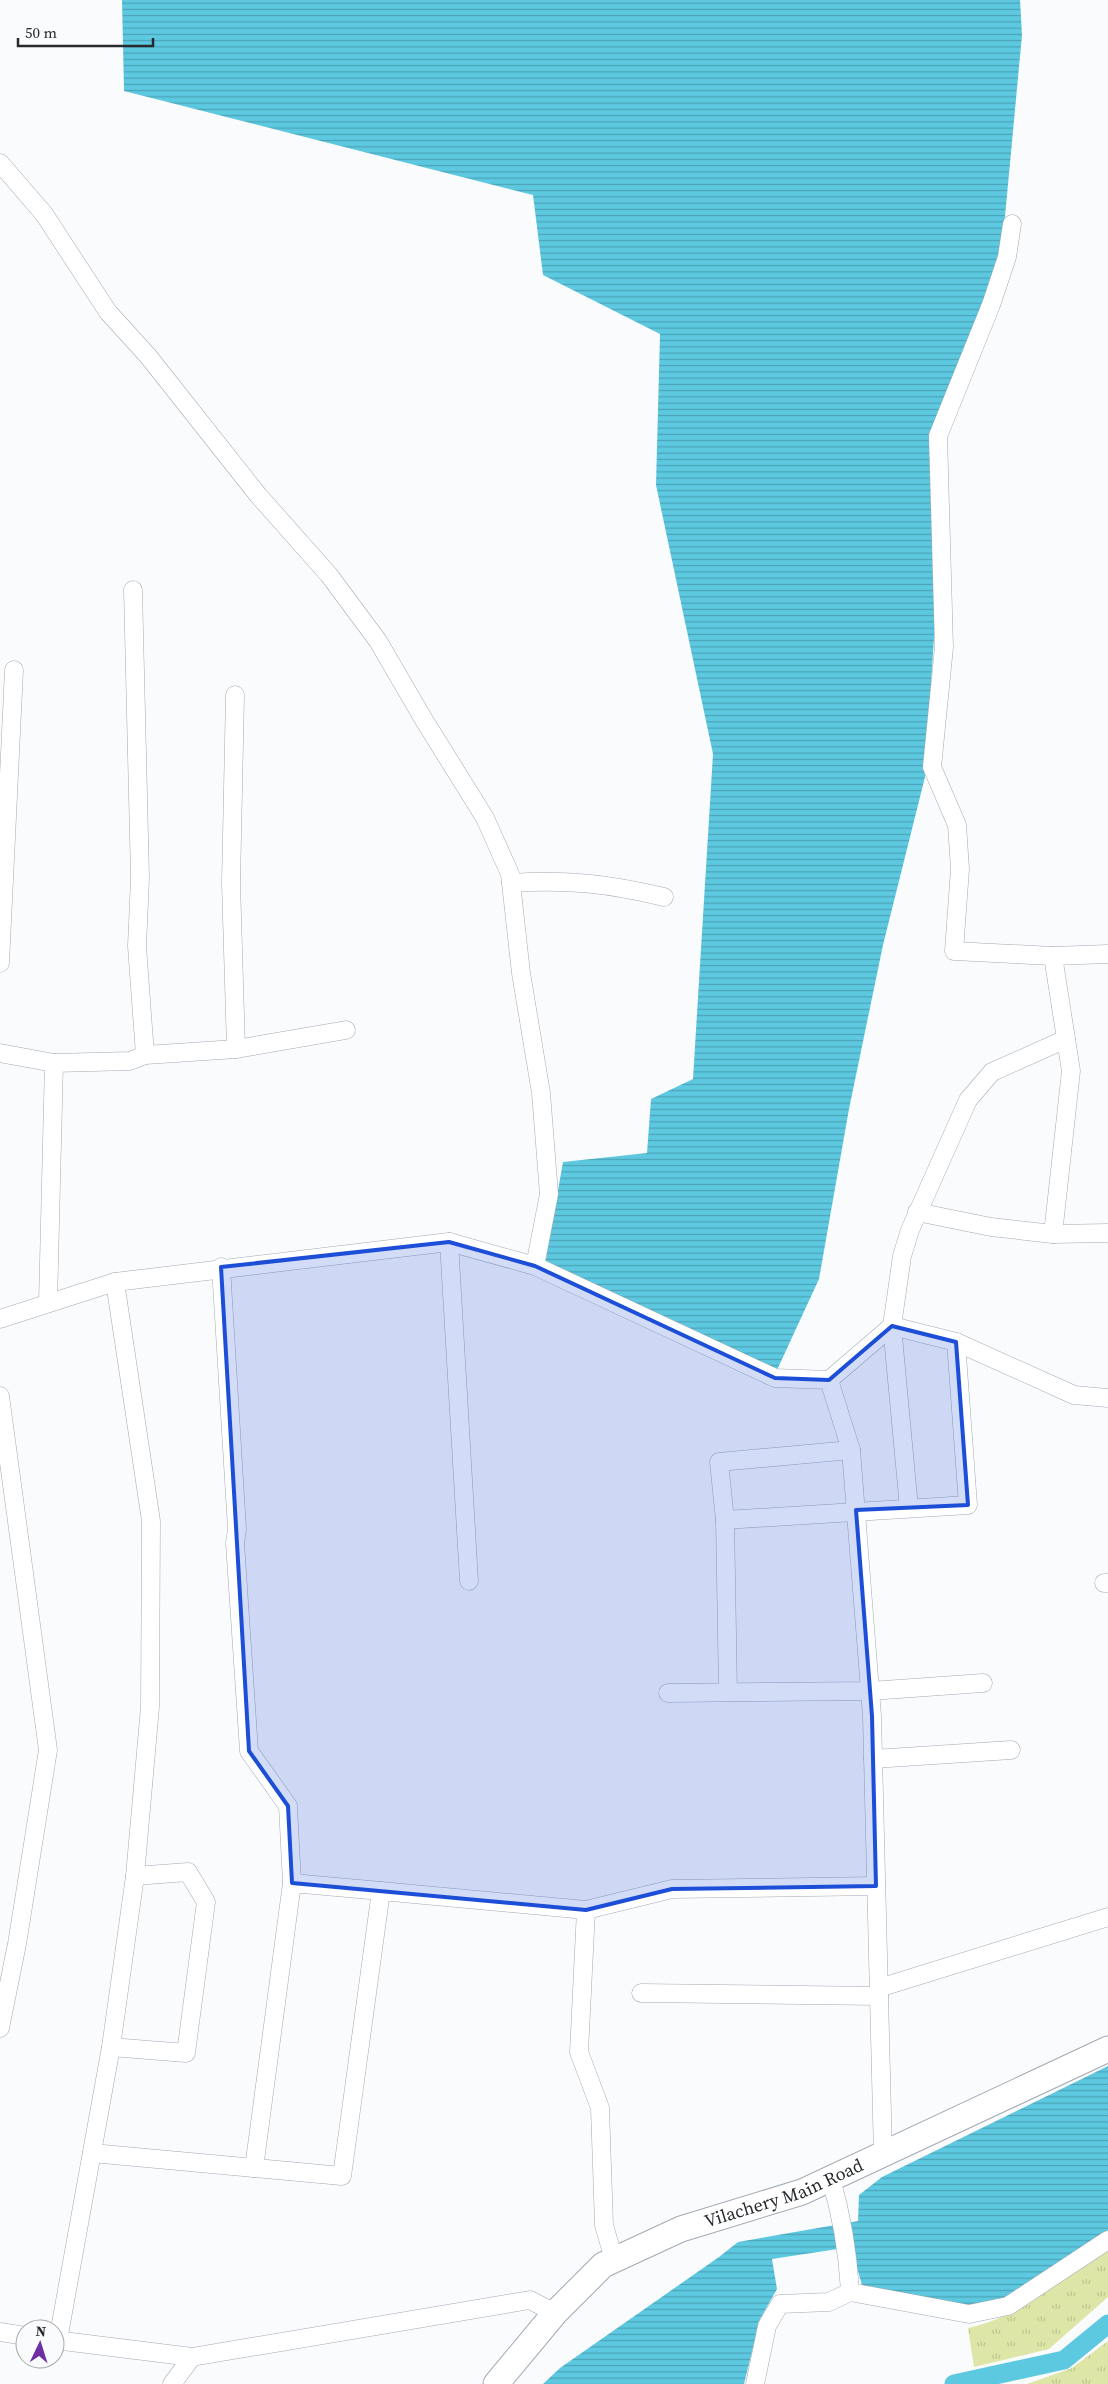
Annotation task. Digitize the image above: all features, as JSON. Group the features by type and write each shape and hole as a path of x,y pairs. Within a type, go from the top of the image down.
{"main road":[{"name":"Vilachery Main Road","path":"496,2384 555,2314 602,2265 681,2229 802,2192 1108,2049"}],"street":[{"path":"0,163 44,214 108,312 148,356 258,495 329,575 378,640 424,720 485,818 510,874 521,973 541,1093 549,1194 535,1266"},
{"path":"1012,224 1007,257 991,305 938,436 944,647 932,767 957,825 960,870 954,950 1053,956 1108,954"},
{"path":"133,590 140,878 137,946 145,1055"},
{"path":"0,963 14,670"},
{"path":"235,695 232,883 236,1049"},
{"path":"511,883 570,880 614,885 664,897"},
{"path":"1053,956 1072,1071 1053,1234"},
{"path":"0,1054 54,1063 130,1061 145,1055 236,1049 346,1030"},
{"path":"909,1508 892,1326 902,1256 917,1212 968,1100 992,1072 1066,1039"},
{"path":"48,1303 54,1063"},
{"path":"917,1212 991,1226 1053,1234 1108,1233"},
{"path":"449,1242 469,1581"},
{"path":"0,1319 115,1282 220,1267 449,1242 535,1266 775,1378 829,1380 892,1326"},
{"path":"220,1267 237,1529 235,1543 249,1751 288,1806 292,1883 254,2168"},
{"path":"60,2319 111,2047 135,1876 150,1707 151,1521 115,1282"},
{"path":"892,1326 956,1342 1074,1395 1108,1398"},
{"path":"726,1520 856,1510 968,1505 956,1342"},
{"path":"829,1380 851,1450 870,1691 874,1759 883,2155"},
{"path":"0,1396 48,1750 17,1944 0,2028"},
{"path":"728,1692 726,1520 720,1462 851,1450"},
{"path":"668,1693 870,1691 983,1683"},
{"path":"874,1759 1011,1750"},
{"path":"111,2047 186,2053 206,1902 188,1872 135,1876"},
{"path":"292,1883 586,1910 672,1889 876,1886"},
{"path":"92,2153 342,2176 381,1891"},
{"path":"586,1910 579,2052 600,2108 604,2217 614,2260"},
{"path":"641,1993 879,1992 1108,1917"},
{"path":"831,2179 842,2219 848,2257 850,2292"},
{"path":"755,2384 768,2326 780,2304 829,2302 850,2292 969,2314 1008,2306 1108,2240"},
{"path":"65,2341 192,2357 530,2300 555,2314"},
{"path":"0,2332 15,2334"},
{"path":"172,2384 192,2357"}],"highlighted area":[{"path":"449,1242 535,1266 775,1378 829,1380 892,1326 956,1342 968,1505 856,1510 872,1716 876,1886 672,1889 586,1910 292,1883 288,1806 249,1751 221,1267"}],"green space":[{"path":"1108,2245 1108,2297 1049,2349 974,2367 968,2328 988,2323 1025,2305"},
{"path":"1108,2341 1108,2384 1027,2384 1072,2368"}],"water":[{"path":"122,0 1020,0 1022,35 1001,259 931,437 940,545 925,777 883,945 849,1109 819,1279 777,1370 545,1264 563,1162 647,1153 651,1099 693,1079 713,754 656,485 660,334 543,275 533,195 124,91"},
{"path":"1108,2066 1108,2237 1024,2294 971,2310 864,2292 851,2247 772,2259 777,2289 760,2319 744,2384 543,2384 560,2368 738,2242 858,2221 859,2195 882,2177"}],"waterway":[{"path":"954,2384 1064,2360 1108,2324"}]}
